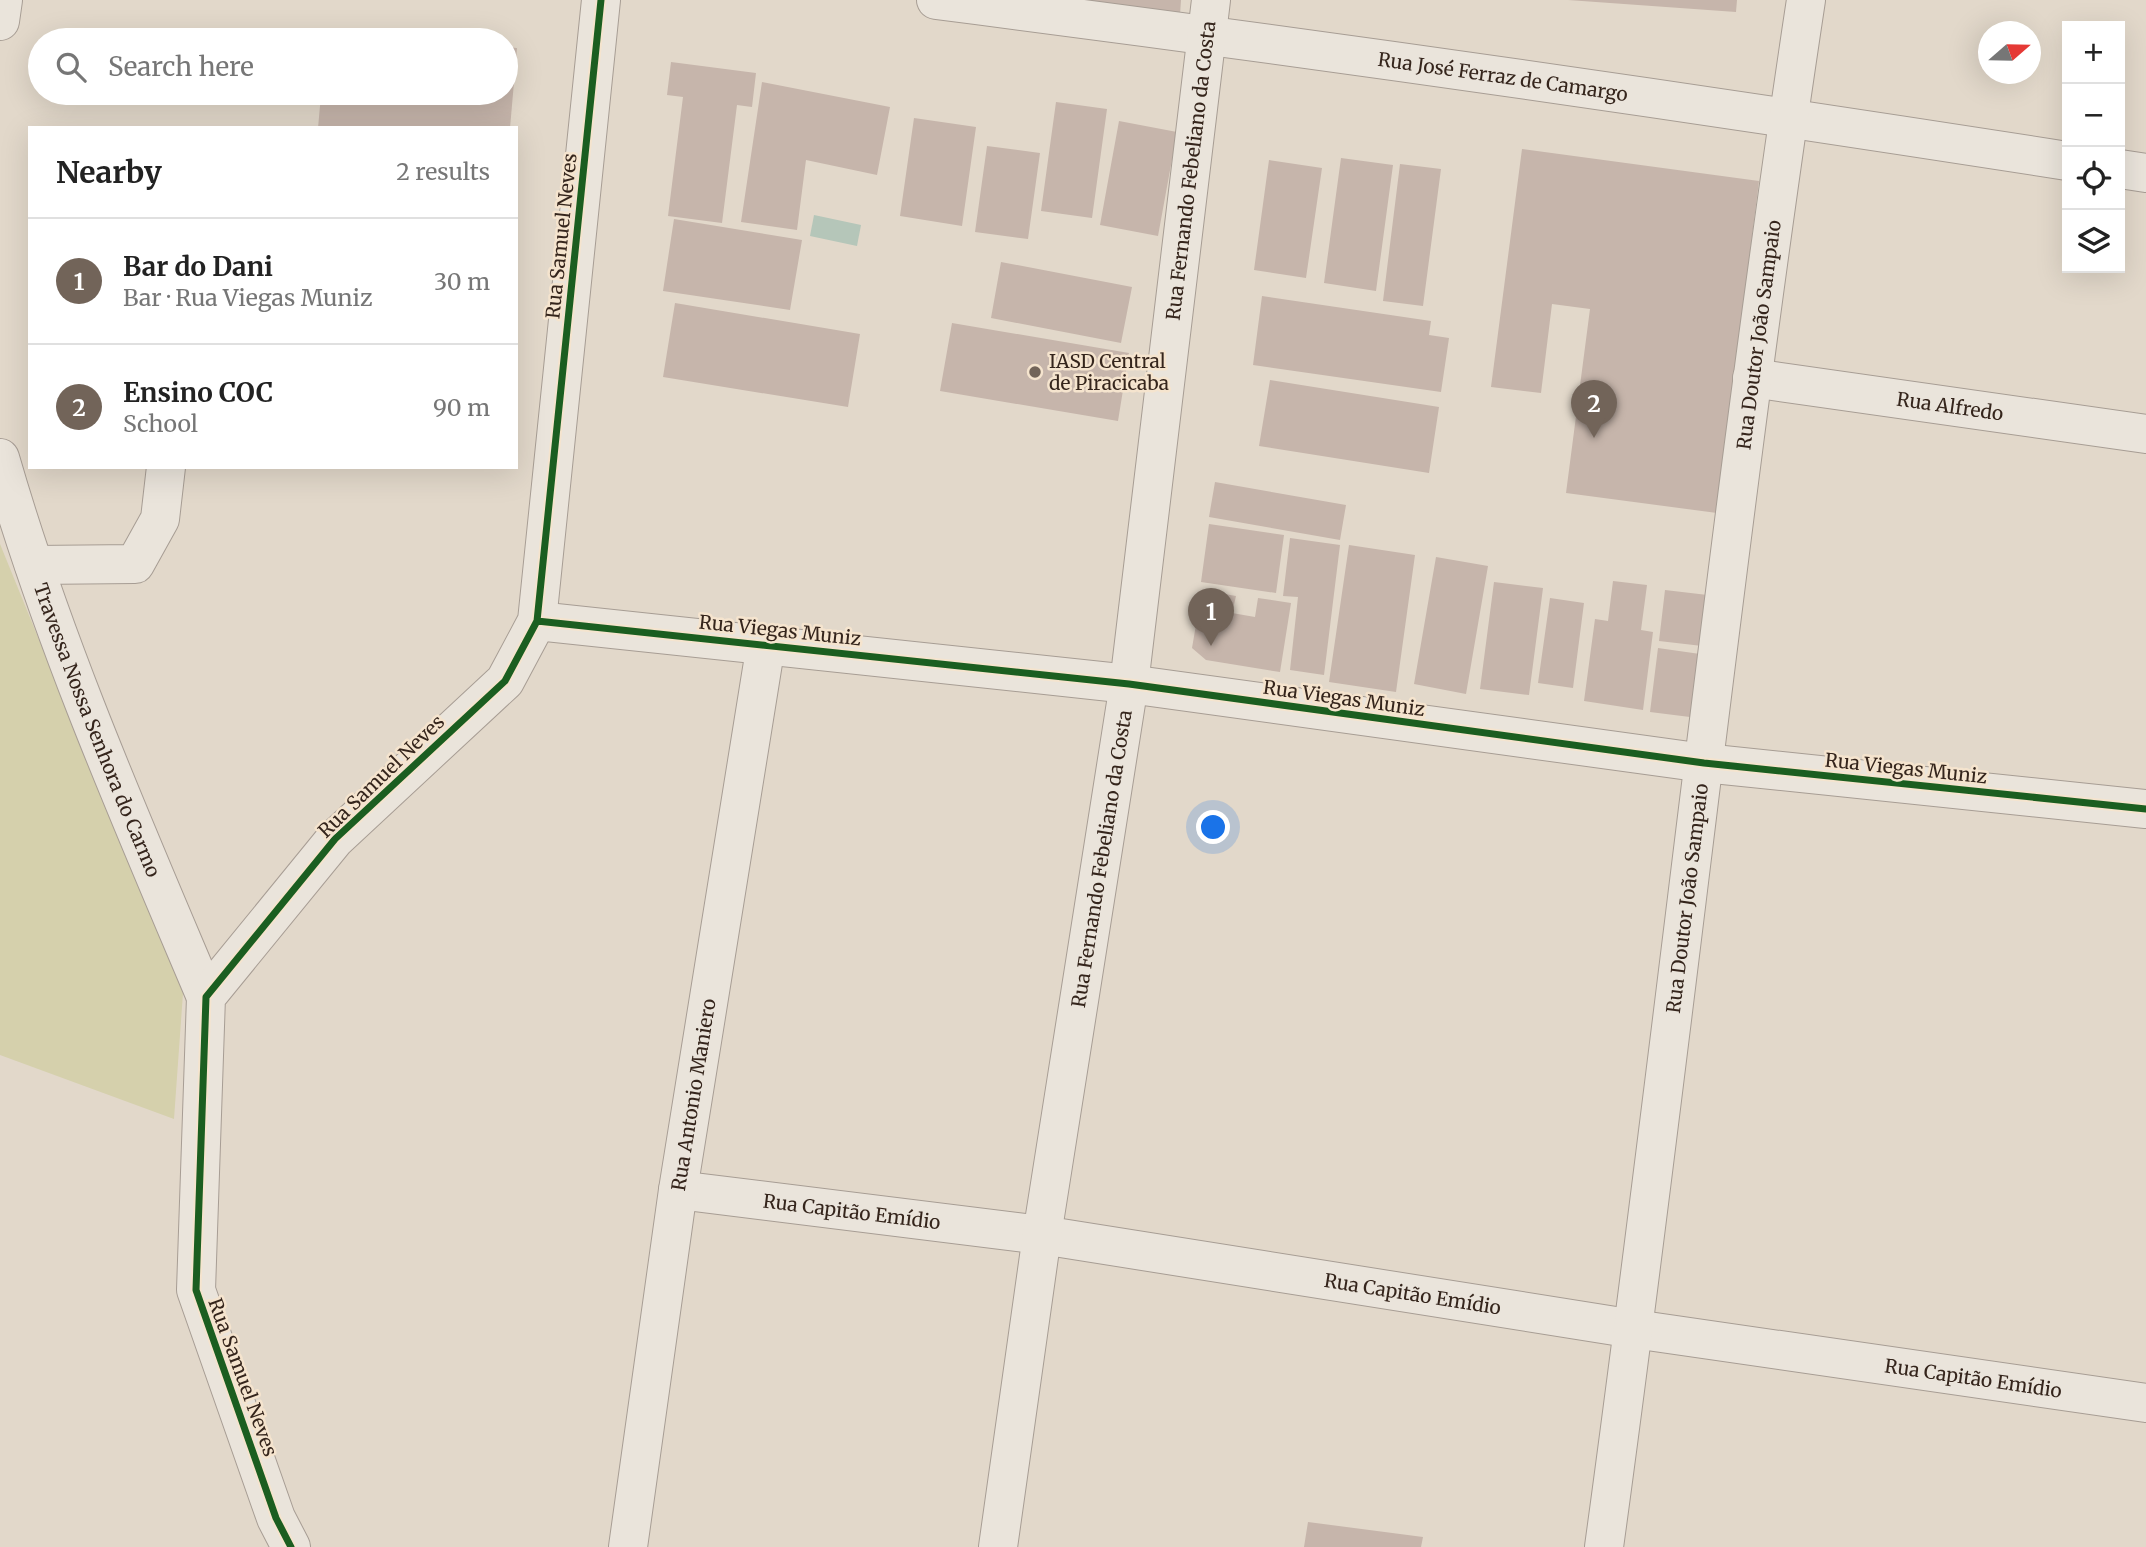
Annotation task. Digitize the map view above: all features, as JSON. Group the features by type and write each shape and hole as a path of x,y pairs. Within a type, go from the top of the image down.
{"street":[{"path":"0,20 3,0"},
{"name":"Rua Samuel Neves","path":"291,1547 276,1518 195,1290 206,997 335,839 505,681 537,621 601,0"},
{"name":"Rua José Ferraz de Camargo","path":"936,0 1209,17 1788,117 2062,160"},
{"name":"Rua Doutor João Sampaio","path":"1604,1547 1634,1329 1752,377 1806,0"},
{"name":"Rua Fernando Febeliano da Costa","path":"998,1547 1042,1235 1129,684 1209,17"},
{"path":"2125,170 2146,173"},
{"name":"Rua Alfredo","path":"1752,377 2146,434"},
{"name":"Travessa Nossa Senhora do Carmo","path":"0,458 34,565 119,791 206,997"},
{"path":"34,565 135,564 160,519 166,469"},
{"name":"Rua Viegas Muniz","path":"537,621 1129,684 1704,763 2146,809"},
{"name":"Rua Antonio Maniero","path":"628,1547 678,1190 766,644"},
{"name":"Rua Capitão Emídio","path":"678,1190 1042,1235 1634,1329 2146,1403"}],"shaded area":[{"path":"814,215 861,225 857,246 810,236"},
{"path":"0,544 183,993 174,1119 0,1055"}],"building":[{"path":"1080,0 1181,0 1180,15"},
{"path":"1568,0 1737,0 1736,12"},
{"path":"671,62 756,73 752,107 737,105 722,223 668,216 683,97 667,95"},
{"path":"762,82 890,107 877,175 806,160 797,230 741,222"},
{"path":"1056,102 1107,109 1092,218 1041,211"},
{"path":"320,105 512,105 510,126 318,126"},
{"path":"914,118 976,127 962,226 900,216"},
{"path":"1119,121 1177,132 1158,236 1100,225"},
{"path":"987,146 1040,153 1028,239 975,232"},
{"path":"1522,149 1759,181 1717,513 1566,493 1590,309 1552,304 1541,393 1491,387"},
{"path":"1341,158 1393,165 1376,291 1324,283"},
{"path":"1269,160 1322,168 1306,278 1254,270"},
{"path":"1400,164 1441,169 1423,306 1383,301"},
{"path":"674,219 802,240 790,310 663,291"},
{"path":"1001,262 1132,287 1121,343 991,318"},
{"path":"1262,296 1431,321 1429,335 1449,338 1441,392 1253,365"},
{"path":"675,303 860,334 848,407 663,377"},
{"name":"IASD Central de Piracicaba","path":"952,323 1129,353 1118,421 940,391"},
{"path":"1270,380 1439,407 1429,473 1259,446"},
{"path":"1215,482 1346,505 1340,540 1209,517"},
{"path":"1209,524 1284,535 1276,593 1201,582"},
{"path":"1290,538 1340,545 1324,675 1290,670 1298,597 1283,596"},
{"path":"1349,545 1415,555 1396,692 1329,682"},
{"path":"1436,557 1488,566 1466,694 1414,684"},
{"path":"1613,581 1647,585 1641,630 1653,632 1643,710 1584,701 1595,619 1608,621"},
{"path":"1494,582 1543,588 1529,695 1480,689"},
{"path":"1202,590 1236,596 1232,613 1255,617 1258,598 1291,603 1280,672 1206,660 1192,648"},
{"path":"1665,590 1716,596 1711,647 1659,641"},
{"path":"1550,598 1584,603 1573,688 1538,683"},
{"path":"1658,648 1707,655 1698,718 1650,712"},
{"path":"1308,1522 1423,1537 1421,1547 1304,1547"}],"cycle path":[{"path":"291,1547 276,1518 196,1290 206,997 335,839 505,681 537,621 601,0"},
{"path":"537,621 1129,684 1704,763 2146,809"}],"place":[{"name":"IASD Central de Piracicaba","path":"1035,372"},
{"name":"Ensino COC","path":"1594,438"},
{"name":"Bar do Dani","path":"1211,646"}]}
